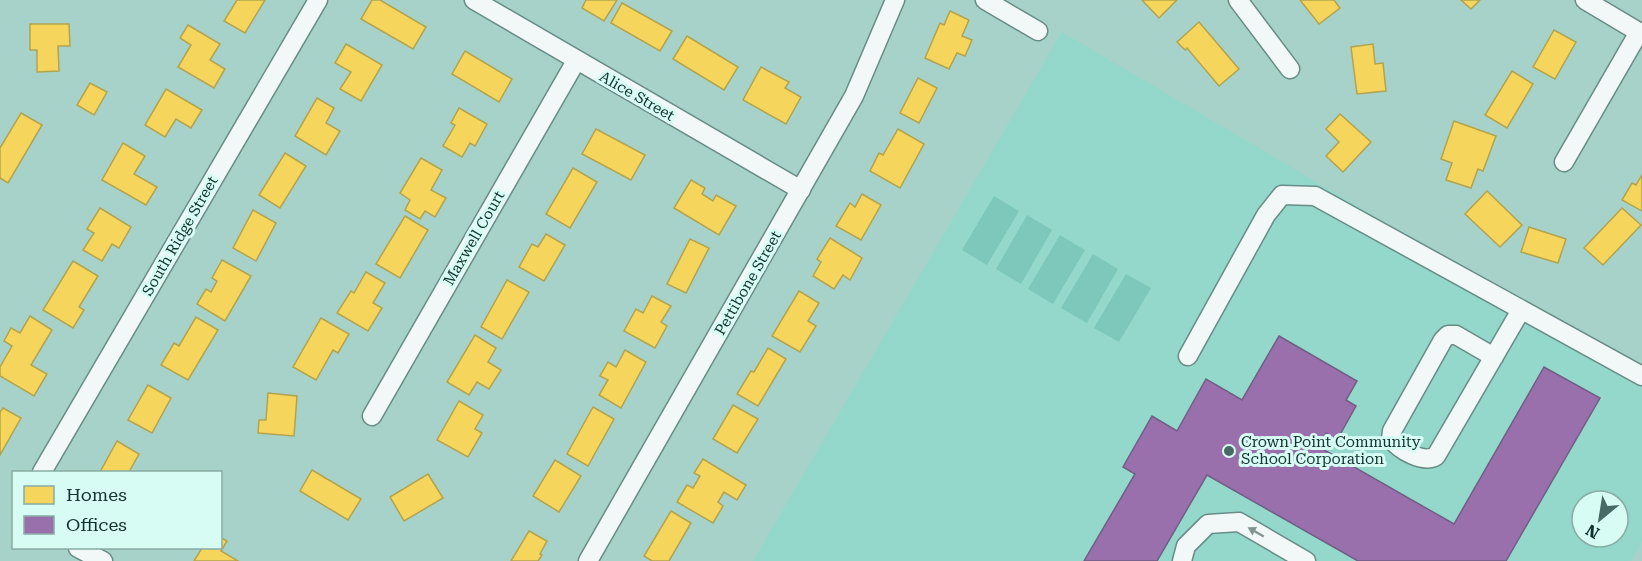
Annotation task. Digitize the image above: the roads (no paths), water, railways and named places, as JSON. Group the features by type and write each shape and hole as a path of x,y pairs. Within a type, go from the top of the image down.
{"street":[{"name":"South Ridge Street","path":"43,471 318,0"},
{"name":"Alice Street","path":"474,0 801,190"},
{"name":"Pettibone Street","path":"588,561 854,96 895,0"},
{"path":"985,0 1038,31"},
{"path":"1238,0 1290,69"},
{"path":"1564,162 1641,33 1585,0"},
{"name":"Maxwell Court","path":"372,416 576,61"},
{"path":"1188,357 1266,215 1282,195 1315,196 1642,376"},
{"path":"1494,357 1456,335 1448,335 1392,431 1391,439 1395,444 1423,459 1430,460 1436,456 1494,357 1521,310"},
{"path":"1182,561 1186,546 1208,524 1239,522 1306,561"},
{"path":"80,549 103,561"}],"place":[{"name":"Crown Point Community School Corporation","path":"1229,451"}]}
